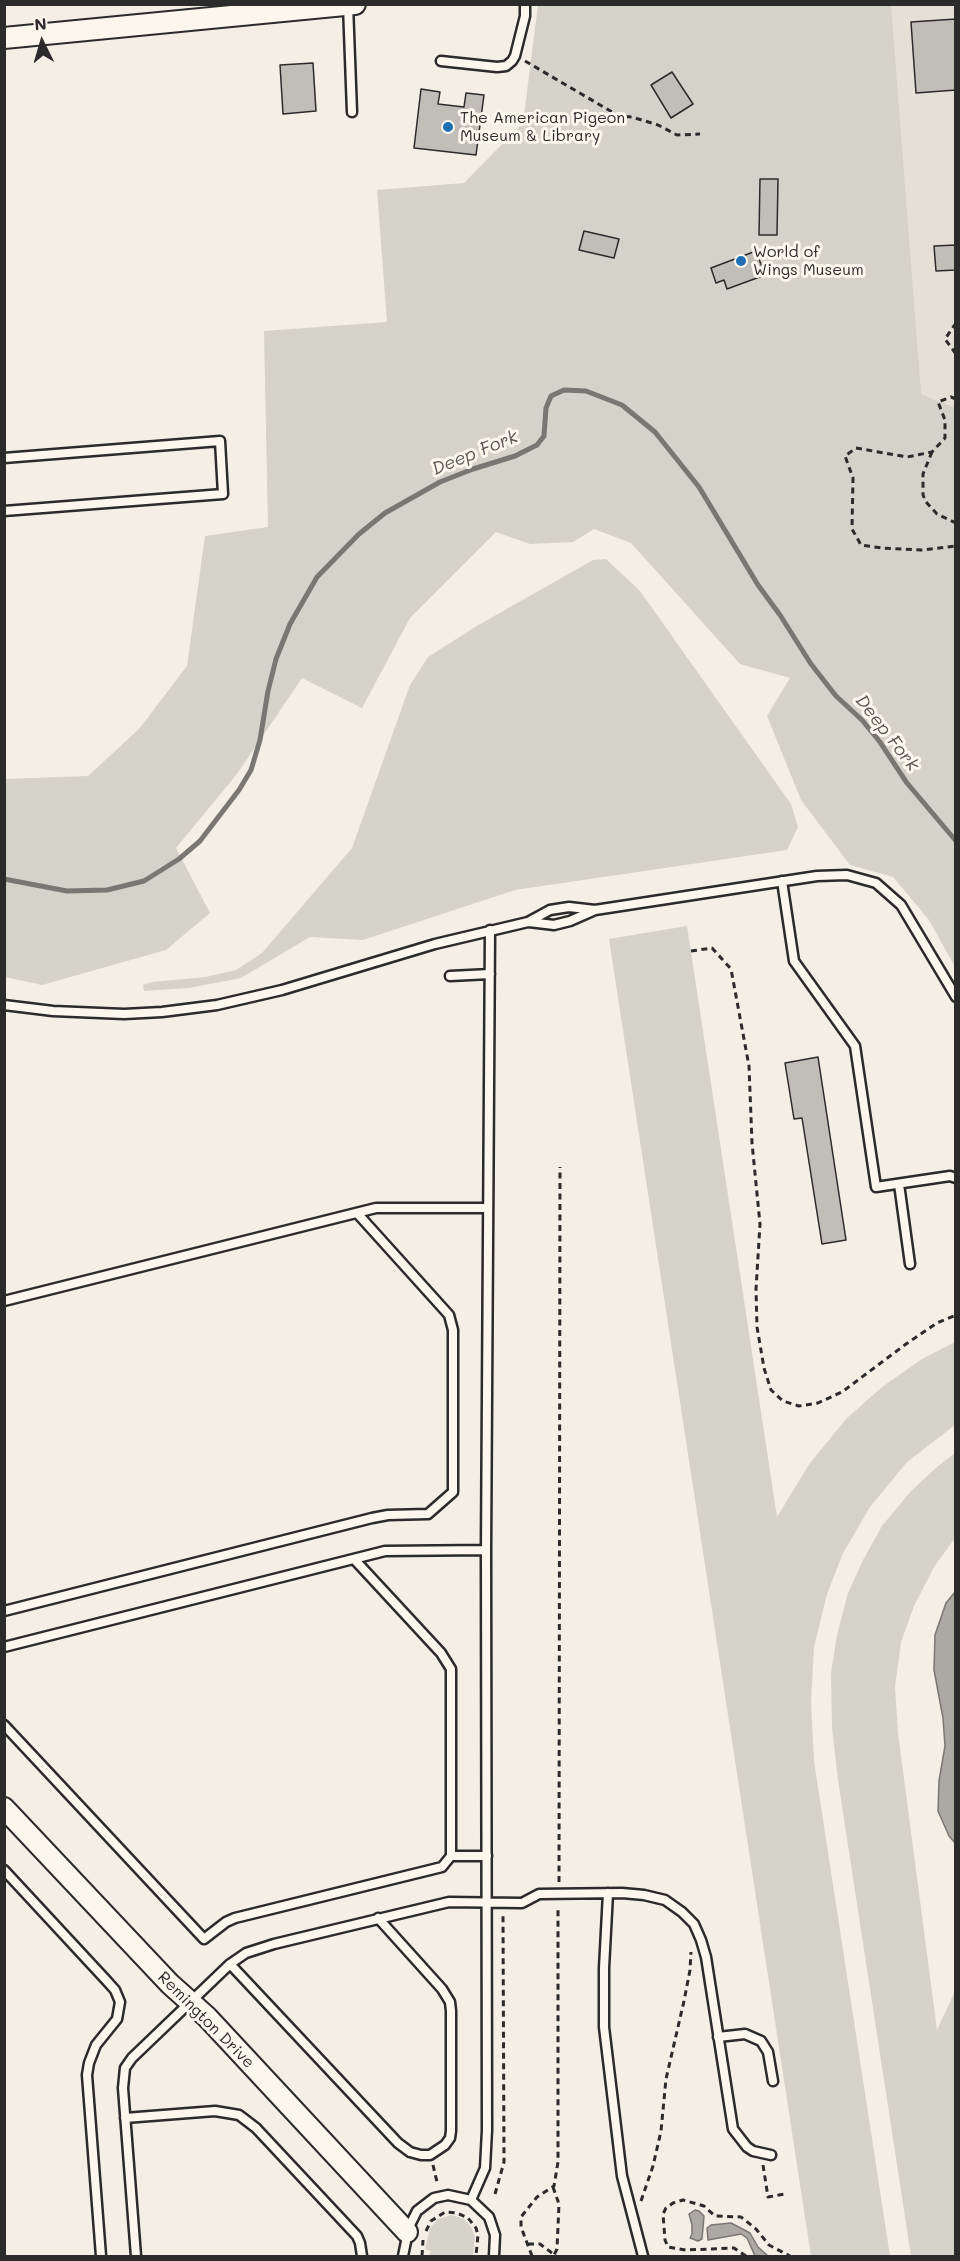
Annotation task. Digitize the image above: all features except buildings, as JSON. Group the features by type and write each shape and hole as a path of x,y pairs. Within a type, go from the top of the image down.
{"street":[{"path":"4,38 355,4"},
{"name":"Remington Drive","path":"4,1808 170,1984 207,2017 407,2232"}],"lane":[{"path":"441,61 497,67 506,66 512,62 525,16 525,4"},
{"path":"348,5 351,112"},
{"path":"4,458 220,441 223,494 4,510"},
{"path":"528,922 554,925 595,910 817,876 848,875 876,883 901,905 956,998"},
{"path":"782,881 794,960 855,1047 876,1187 950,1176 956,1178"},
{"path":"4,1005 53,1011 124,1014 217,1005 282,990 389,957 489,930 528,922 550,910 569,907 595,910"},
{"path":"471,2199 487,2160 486,1550 489,930"},
{"path":"450,976 490,974"},
{"path":"899,1184 910,1264"},
{"path":"4,1301 383,1207 487,1208"},
{"path":"4,1611 372,1518 388,1515 428,1514 453,1492 453,1330 448,1315 357,1213"},
{"path":"4,1647 393,1550 486,1550"},
{"path":"4,1725 204,1940 226,1922 235,1918 442,1866 451,1856 451,1669 441,1653 354,1559"},
{"path":"451,1856 487,1856"},
{"path":"4,1870 115,1990 120,2002 117,2019 96,2045 86,2077 101,2256"},
{"path":"608,1893 604,2027 617,2145 643,2256"},
{"path":"136,2256 123,2088 125,2068 132,2058 230,1964 255,1949 449,1902 522,1903 539,1894 644,1894 665,1900 682,1912 694,1924 706,1957 733,2128 738,2138 747,2147 753,2151 771,2155"},
{"path":"230,1964 398,2143 410,2152 420,2155 430,2154 445,2145 450,2138 451,2131 450,2002 442,1989 378,1918"},
{"path":"718,2037 745,2034 762,2041 768,2052 773,2081"},
{"path":"125,2118 215,2111 239,2115 256,2128 357,2236 362,2256"},
{"path":"403,2256 407,2232 417,2211 434,2198 456,2195 471,2199 483,2209 493,2223 494,2256"}],"path":[{"path":"515,56 619,116 632,117 658,125 677,135 700,134"},
{"path":"956,323 945,339 956,354"},
{"path":"956,399 951,397 938,402 945,420 945,438 932,452 923,474 923,495 926,502 937,514 956,523"},
{"path":"932,452 907,457 856,448 845,456 853,478 852,529 861,544 882,548 922,550 956,546"},
{"path":"690,951 712,948 731,969 749,1066 752,1143 760,1224 756,1289 757,1327 764,1368 771,1390 783,1401 791,1404 800,1406 818,1403 842,1392 937,1323 956,1315"},
{"path":"559,1887 560,1167"},
{"path":"528,2244 540,2244 555,2256 559,2204 553,2187 558,2156 558,1900"},
{"path":"495,2194 504,2162 503,1929"},
{"path":"631,2210 640,2202 653,2166 661,2131 666,2079 690,1970 691,1949"},
{"path":"763,2164 768,2197 785,2194"},
{"path":"433,2167 437,2182"},
{"path":"532,2256 521,2227 521,2217 537,2197 553,2187"},
{"path":"746,2256 734,2248 686,2250 668,2247 664,2240 663,2214 666,2208 673,2202 683,2200 704,2206 715,2216 741,2217 756,2229 769,2246 790,2256"},
{"path":"422,2256 428,2224 446,2211 462,2215 472,2222 478,2235 476,2256"}],"shaded area":[{"path":"538,5 891,5 921,394 955,408 955,967 929,920 893,877 850,865 801,800 767,716 790,678 740,664 631,543 594,529 573,542 530,544 496,532 410,618 362,708 302,678 237,774 176,848 210,913 166,950 42,985 5,977 4,779 88,776 139,729 187,666 205,536 268,527 264,331 387,322 377,190 464,183 523,123"},
{"path":"834,5 955,5 955,738"},
{"path":"606,559 640,591 791,804 798,827 787,850 515,890 363,940 310,937 241,978 189,988 144,991 143,985 152,982 206,977 236,970 262,953 352,848 410,685 428,657 475,627 593,560"},
{"path":"687,926 777,1517 810,1463 846,1419 882,1387 922,1359 955,1342 955,1425 907,1462 870,1507 843,1553 827,1594 814,1647 811,1702 814,1761 890,2256 811,2256 609,939"},
{"path":"955,1453 955,1538 934,1567 914,1606 901,1642 895,1687 898,1733 937,2030 956,1989 955,2256 911,2256 838,1780 832,1728 831,1673 837,1635 848,1593 882,1526 911,1491"},
{"path":"955,1592 955,1843 949,1836 938,1811 939,1781 945,1746 943,1718 934,1670 935,1635 946,1603"},
{"path":"695,2210 704,2216 702,2239 698,2241 690,2238 692,2225 689,2214"},
{"path":"451,2215 464,2219 471,2227 475,2236 473,2256 429,2255 431,2251 425,2249 430,2228 438,2219"},
{"path":"731,2223 750,2233 758,2247 768,2256 755,2256 747,2238 741,2234 708,2240 707,2228 711,2225"}],"waterway":[{"name":"Deep Fork","path":"4,879 67,891 107,890 144,881 179,859 200,841 239,790 251,770 260,740 276,659 290,624 317,577 359,534 385,513 440,482 515,456 537,445 544,436 546,408 551,396 564,390 586,391 622,405 655,432 699,487 758,585 811,664 836,696 862,720 880,742 907,783 956,841"}],"place":[{"name":"The American Pigeon Museum & Library","path":"448,127"},
{"name":"World of Wings Museum","path":"741,261"}]}
